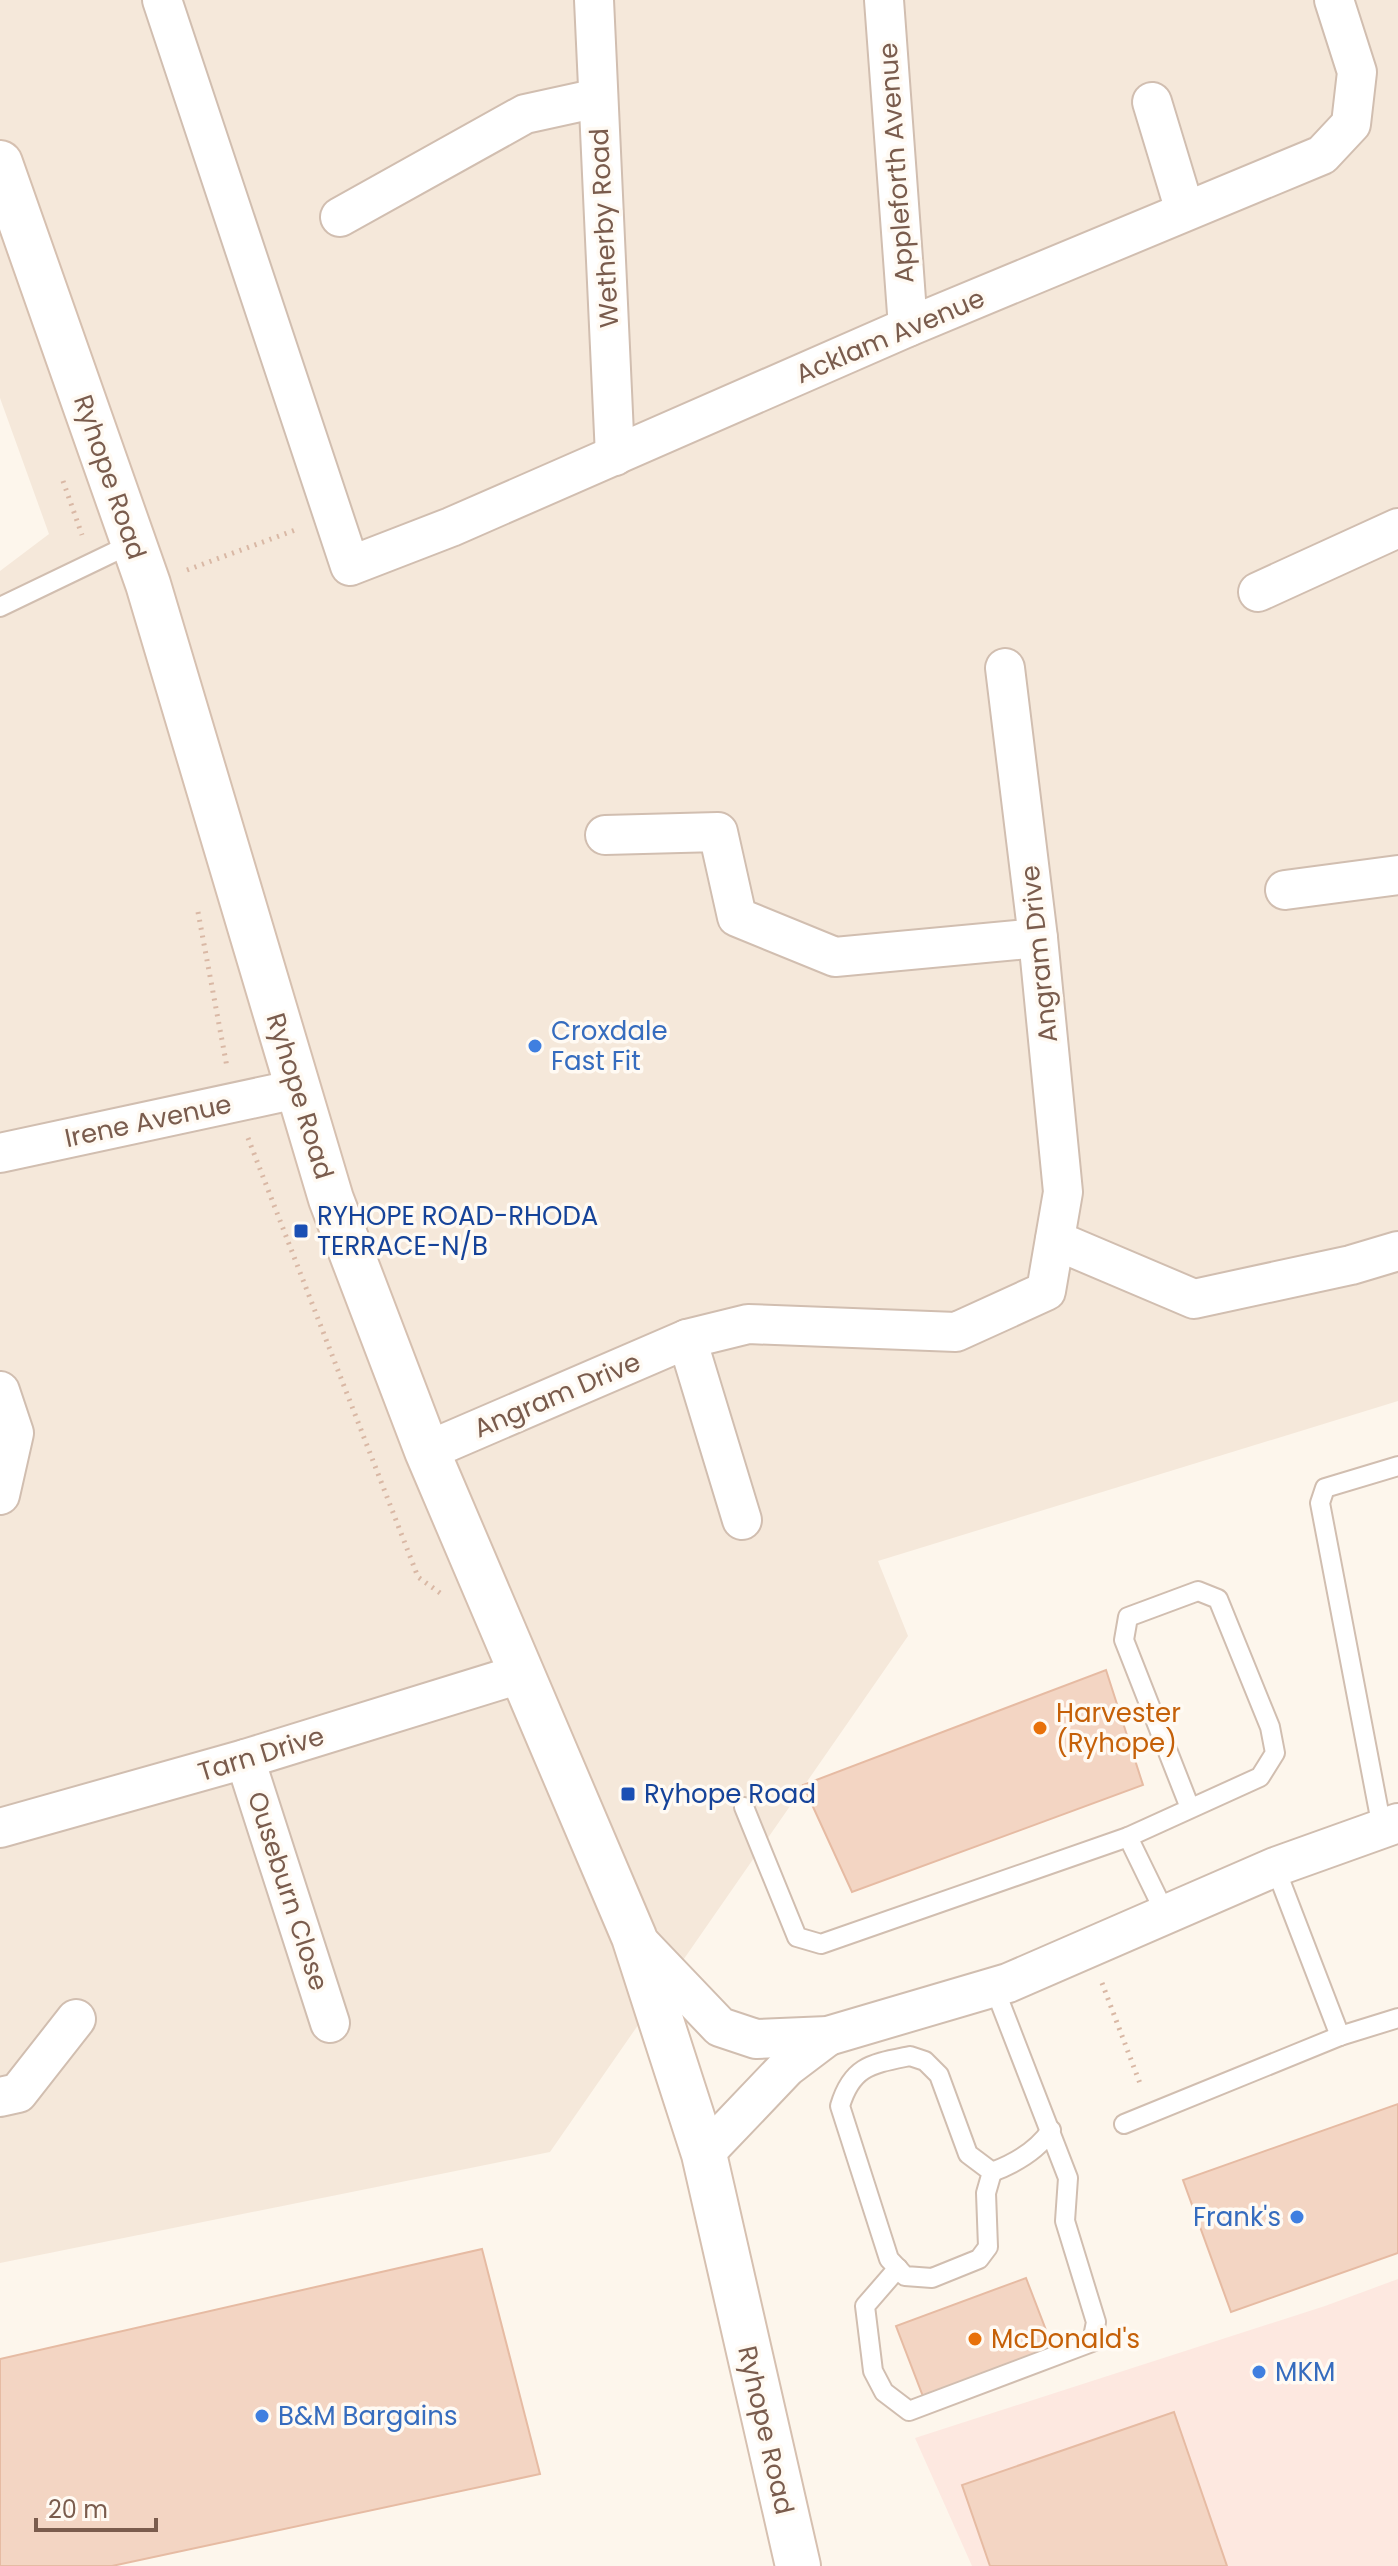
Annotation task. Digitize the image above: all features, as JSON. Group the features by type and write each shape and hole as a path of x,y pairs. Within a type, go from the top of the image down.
{"main road":[{"name":"Ryhope Road","path":"0,163 148,584 331,1199 427,1451 634,1937 704,2154 798,2566"}],"street":[{"path":"162,0 333,517"},
{"name":"Wetherby Road","path":"594,0 615,456"},
{"name":"Appleforth Avenue","path":"884,0 908,327"},
{"name":"Acklam Avenue","path":"333,517 350,566 451,527 908,327 1322,155 1351,124 1357,72 1334,0"},
{"path":"340,217 525,114 598,98"},
{"path":"1152,102 1185,211"},
{"path":"1258,592 1398,528"},
{"name":"Angram Drive","path":"427,1451 687,1339 748,1324 956,1332 1046,1291 1063,1192 1038,938 1005,668"},
{"path":"605,835 718,832 737,917 835,957 1038,938"},
{"path":"1285,890 1398,875"},
{"name":"Irene Avenue","path":"0,1153 297,1089"},
{"path":"1055,1240 1194,1299 1351,1265 1398,1251"},
{"path":"687,1339 742,1520"},
{"path":"0,1391 14,1433 0,1495"},
{"name":"Tarn Drive","path":"0,1828 245,1759 520,1674"},
{"name":"Ouseburn Close","path":"245,1759 330,2023"},
{"path":"634,1937 720,2027 756,2039 828,2036 994,1987 1275,1867 1390,1826"},
{"path":"0,2097 18,2093 76,2019"},
{"path":"704,2154 787,2067 828,2036"}],"lane":[{"path":"0,607 133,543"},
{"path":"1390,1826 1320,1503 1325,1488 1398,1466"},
{"path":"744,1807 797,1937 821,1944 1128,1837 1260,1777 1275,1753 1270,1727 1218,1599 1198,1591 1128,1617 1124,1640 1190,1808"},
{"path":"1128,1837 1166,1915"},
{"path":"1275,1867 1340,2036"},
{"path":"898,2268 865,2306 873,2371 884,2392 909,2411 1092,2342 1096,2322 1065,2221 1068,2178 994,1987"},
{"path":"1124,2124 1340,2036 1398,2018"},
{"path":"910,2056 925,2061 939,2075 968,2154 992,2172 986,2193 988,2247 979,2259 932,2278 905,2276 889,2259 840,2106 847,2083 860,2071 883,2061 910,2056"},
{"path":"992,2172 1011,2165 1041,2144 1051,2130"}],"path":[{"path":"148,584 333,517"},
{"path":"1090,1948 1151,2112"}],"shaded area":[{"path":"0,0 1398,0 1398,1401 878,1561 908,1636 550,2152 0,2263 0,571 49,534 0,398"},
{"name":"MKM","path":"1398,2279 1398,2566 972,2566 915,2438 1325,2306"}],"building":[{"name":"Harvester (Ryhope)","path":"1106,1670 1143,1785 852,1892 803,1785"},
{"name":"Frank's","path":"1398,2104 1398,2253 1231,2312 1183,2180"},
{"name":"B&M Bargains","path":"482,2249 540,2474 112,2566 0,2566 0,2359"},
{"name":"McDonald's","path":"1026,2278 1054,2351 924,2399 896,2326"},
{"path":"1174,2412 1227,2566 990,2566 962,2485"}],"place":[{"name":"Croxdale Fast Fit","path":"535,1046"},
{"name":"RYHOPE ROAD-RHODA TERRACE-N/B","path":"301,1231"},
{"name":"Harvester (Ryhope)","path":"1040,1728"},
{"name":"Ryhope Road","path":"628,1794"},
{"name":"Frank's","path":"1297,2217"},
{"name":"McDonald's","path":"975,2339"},
{"name":"MKM","path":"1259,2372"},
{"name":"B&M Bargains","path":"262,2416"}]}
